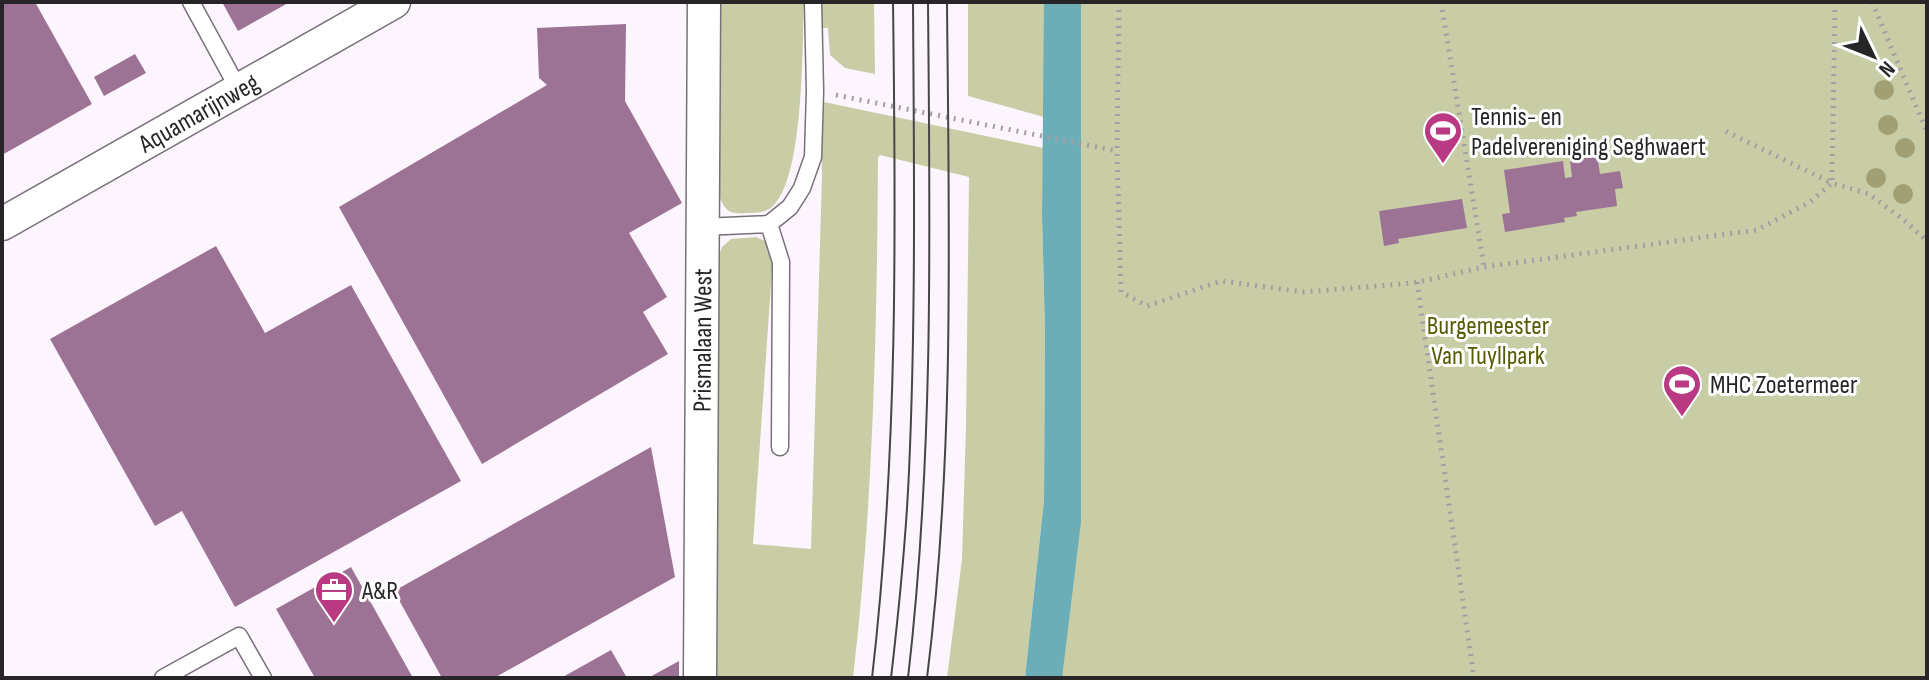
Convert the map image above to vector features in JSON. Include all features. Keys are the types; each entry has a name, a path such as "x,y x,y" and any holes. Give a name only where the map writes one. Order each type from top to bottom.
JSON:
{"street":[{"name":"Aquamarijnweg","path":"2,224 394,2"},
{"name":"Prismalaan West","path":"700,678 704,2"}],"lane":[{"path":"191,2 239,90"},
{"path":"703,227 769,224 790,207 802,188 813,157 813,2"},
{"path":"769,224 781,262 780,447"},
{"path":"163,678 239,636 263,678"}],"path":[{"path":"1119,2 1117,151 1121,292 1147,306 1221,281 1304,292 1415,282 1484,267 1757,230 1810,202 1832,183 1835,2"},
{"path":"1441,2 1484,267"},
{"path":"1872,2 1927,132"},
{"path":"815,91 1117,151"},
{"path":"1725,131 1832,183 1869,194 1927,241"},
{"path":"1415,282 1474,678"}],"green space":[{"path":"718,2 804,2 800,108 791,165 775,204 762,212 732,212 726,209 719,196"},
{"path":"821,2 874,2 875,74 845,68 830,55 828,28 821,28"},
{"path":"968,2 1044,2 1044,117 968,96"},
{"name":"Burgemeester Van Tuyllpark","path":"1056,2 1927,2 1927,678 1049,678"},
{"path":"824,102 1043,148 1044,500 1025,678 947,678 962,559 969,177 880,155 869,484 853,678 717,678 718,258 722,247 731,239 756,237 765,241 773,255 753,544 811,549 822,176 821,107"}],"water":[{"path":"1044,2 1081,2 1081,522 1062,678 1025,678 1044,500"}],"building":[{"path":"2,2 35,2 92,104 2,155"},
{"path":"222,2 290,2 238,31"},
{"path":"626,24 625,101 682,203 629,233 667,297 643,312 668,354 482,464 339,207 547,85 539,78 537,28"},
{"path":"135,54 146,73 104,96 94,77"},
{"path":"1596,148 1600,174 1620,171 1623,188 1615,189 1617,206 1576,212 1577,216 1564,218 1565,222 1505,232 1502,214 1510,213 1504,170 1563,161 1565,178 1572,177 1569,152"},
{"path":"1462,199 1467,228 1398,239 1399,243 1384,246 1379,211"},
{"path":"216,246 265,333 351,285 461,481 235,607 182,511 155,526 50,339"},
{"path":"651,447 675,577 494,678 442,678 394,591"},
{"path":"351,567 413,678 315,678 276,609"},
{"path":"611,650 627,678 561,678"},
{"path":"679,661 679,678 648,678"}],"tram line":[{"path":"872,678 891,425 895,256 893,2"},
{"path":"891,678 908,497 911,412 913,2"},
{"path":"908,678 926,425 928,2"},
{"path":"927,678 936,594 946,425 949,256 947,2"}],"place":[{"name":"Tennis- en Padelvereniging Seghwaert","path":"1443,165"},
{"name":"MHC Zoetermeer","path":"1682,418"},
{"name":"A&R","path":"334,624"}]}
